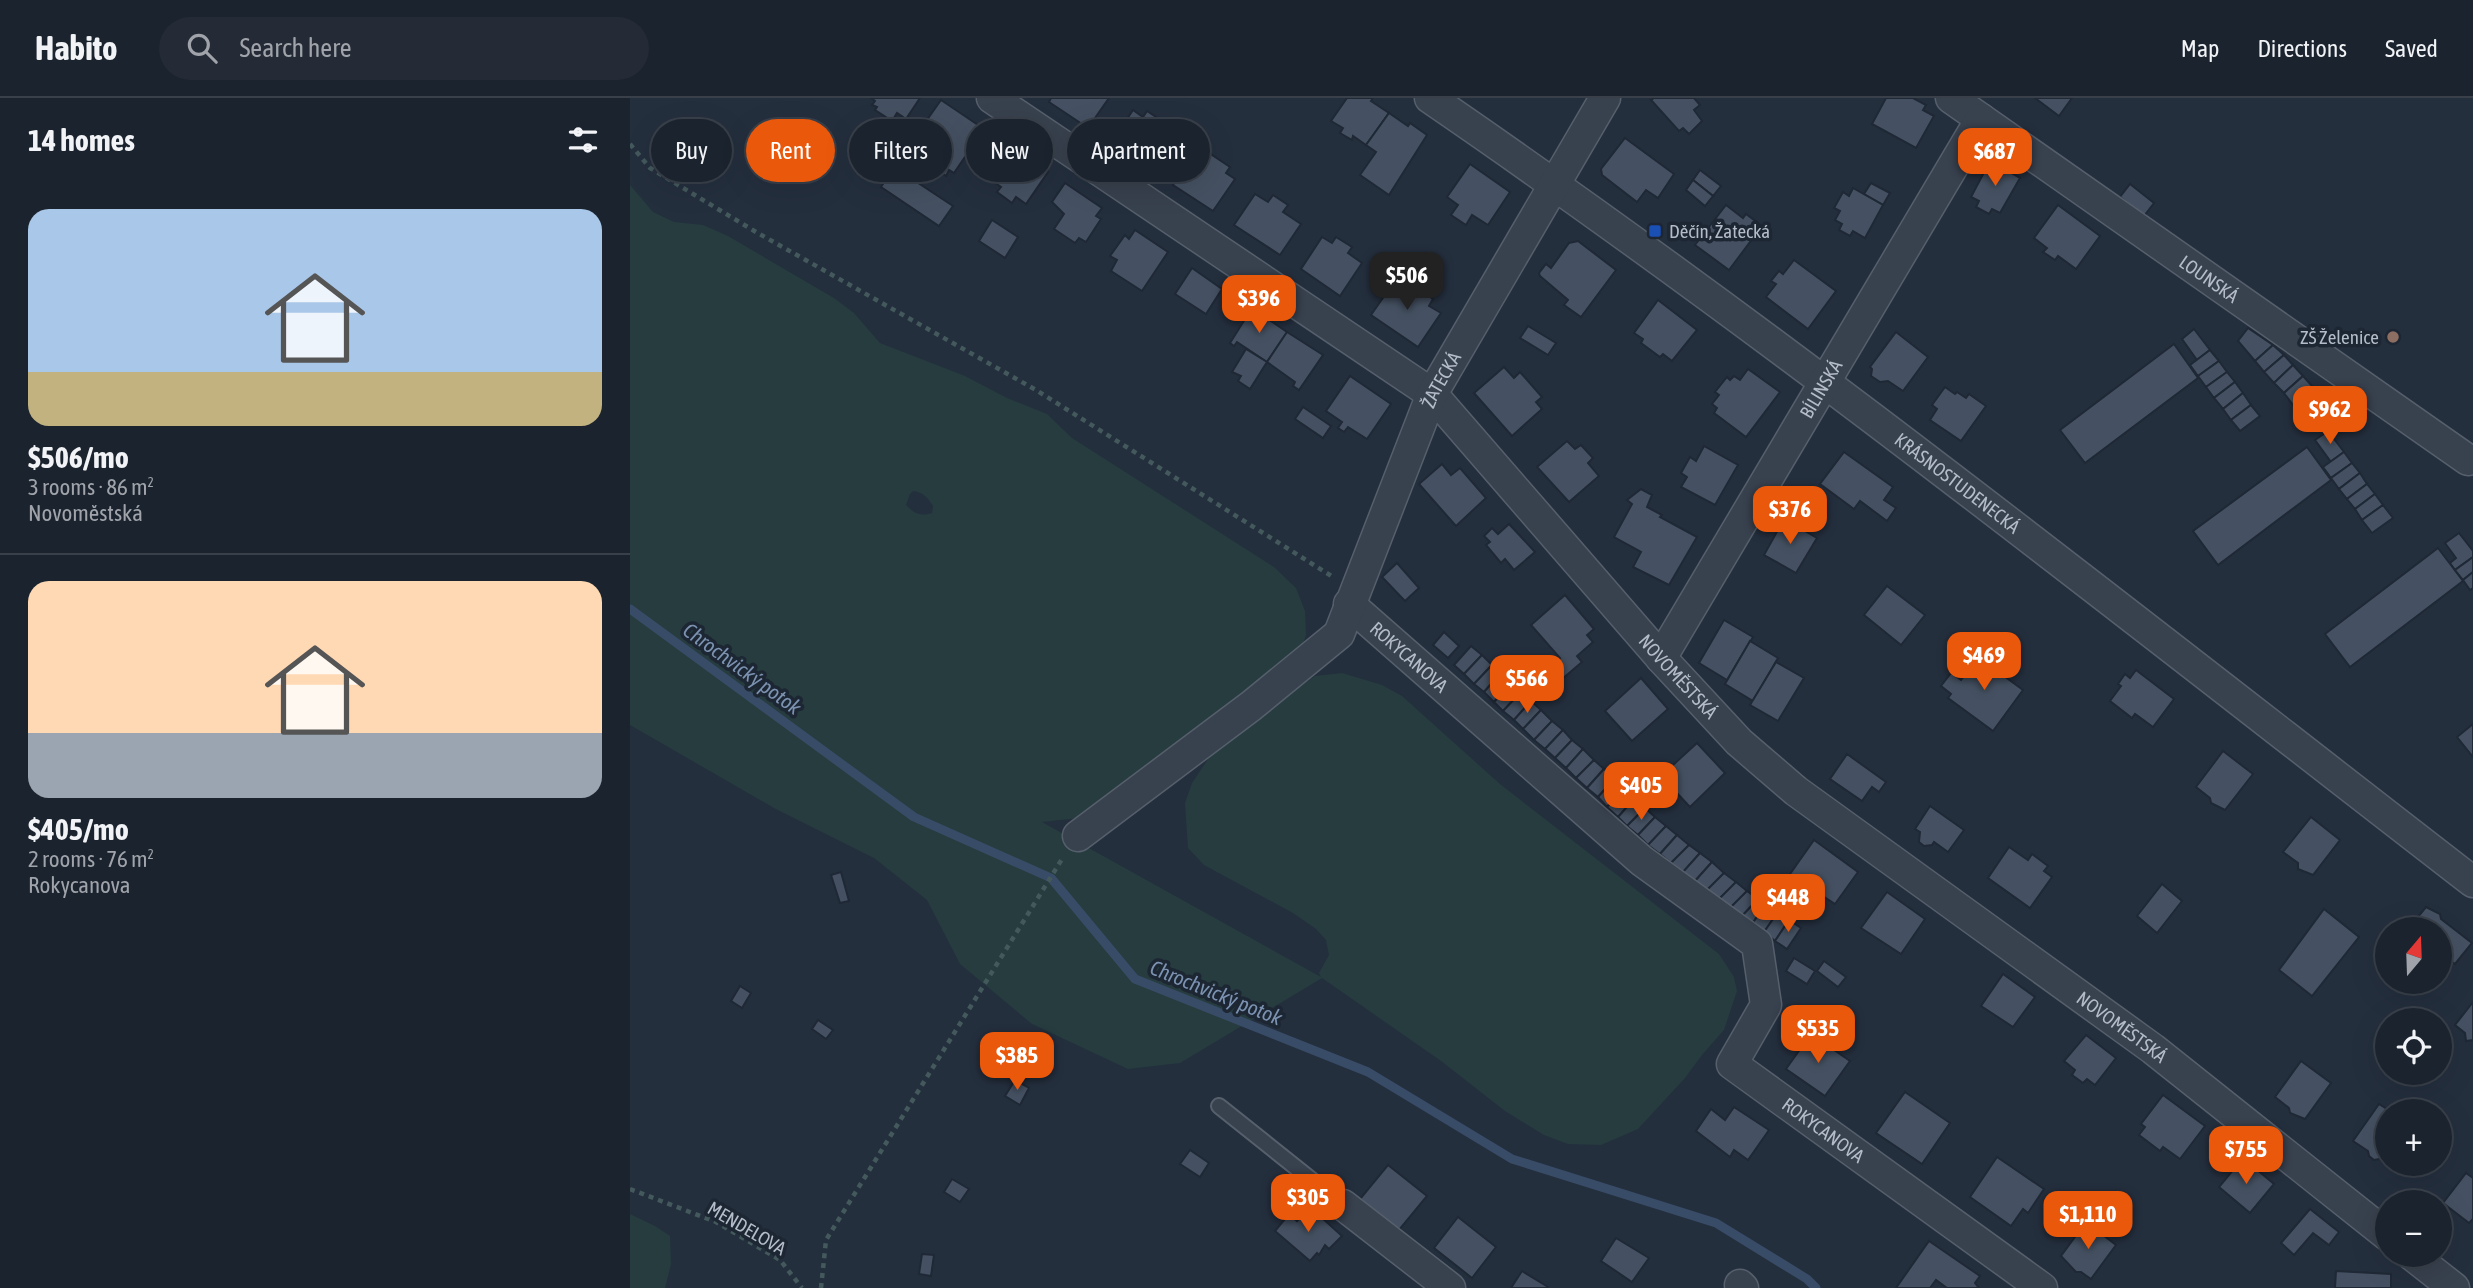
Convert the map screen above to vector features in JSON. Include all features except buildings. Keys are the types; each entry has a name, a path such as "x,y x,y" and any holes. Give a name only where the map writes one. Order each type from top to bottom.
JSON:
{"street":[{"name":"NOVOMĚSTSKÁ","path":"992,98 1432,394 1661,658 1739,742 1796,791 2153,1049 2375,1225"},
{"name":"KRÁSNOSTUDENECKÁ","path":"1430,98 1555,184 1825,381 2473,882"},
{"name":"ŽATECKÁ","path":"1078,836 1251,706 1339,634 1432,394 1605,98"},
{"name":"LOUNSKÁ","path":"1951,98 2468,460"},
{"name":"BÍLINSKÁ","path":"1661,658 1980,119"},
{"name":"ROKYCANOVA","path":"1349,604 1642,861 1757,944 1766,1005 1732,1064 2042,1288"},
{"path":"1343,1205 1450,1288"},
{"path":"2427,1267 2454,1288"}],"lane":[{"path":"1219,1106 1343,1205"}],"path":[{"path":"630,144 650,167 720,211 1035,390 1225,508 1339,581 1349,604"},
{"path":"821,1288 826,1240 1042,895 1060,861"},
{"name":"MENDELOVA","path":"630,1189 716,1222 780,1260 802,1288"}],"green space":[{"path":"630,185 653,212 674,222 703,225 728,236 834,298 854,313 880,343 965,376 1007,398 1047,414 1072,438 1274,567 1296,588 1305,611 1306,635 1303,644 1219,717 1079,818 1042,822 1321,977 1319,973 1329,955 1326,940 1316,929 1293,913 1204,865 1188,848 1185,803 1192,783 1208,759 1247,724 1315,676 1342,673 1382,685 1402,696 1500,784 1719,954 1734,977 1737,991 1724,1030 1685,1078 1638,1129 1601,1145 1568,1144 1544,1135 1505,1111 1441,1061 1322,978 1180,1063 1128,1069 1032,1024 960,964 927,900 874,858 774,808 630,725","holes":["917,492 931,503 932,513 918,514 906,505 910,494"]},
{"path":"630,1214 670,1236 671,1264 665,1288 630,1288"}],"waterway":[{"name":"Chrochvický potok","path":"630,609 914,817 1051,878 1135,979 1368,1072 1512,1159 1716,1223 1807,1279 1816,1288"}],"place":[{"name":"Děčín, Žatecká","path":"1655,231"},
{"name":"ZŠ Želenice","path":"2393,337"}]}
